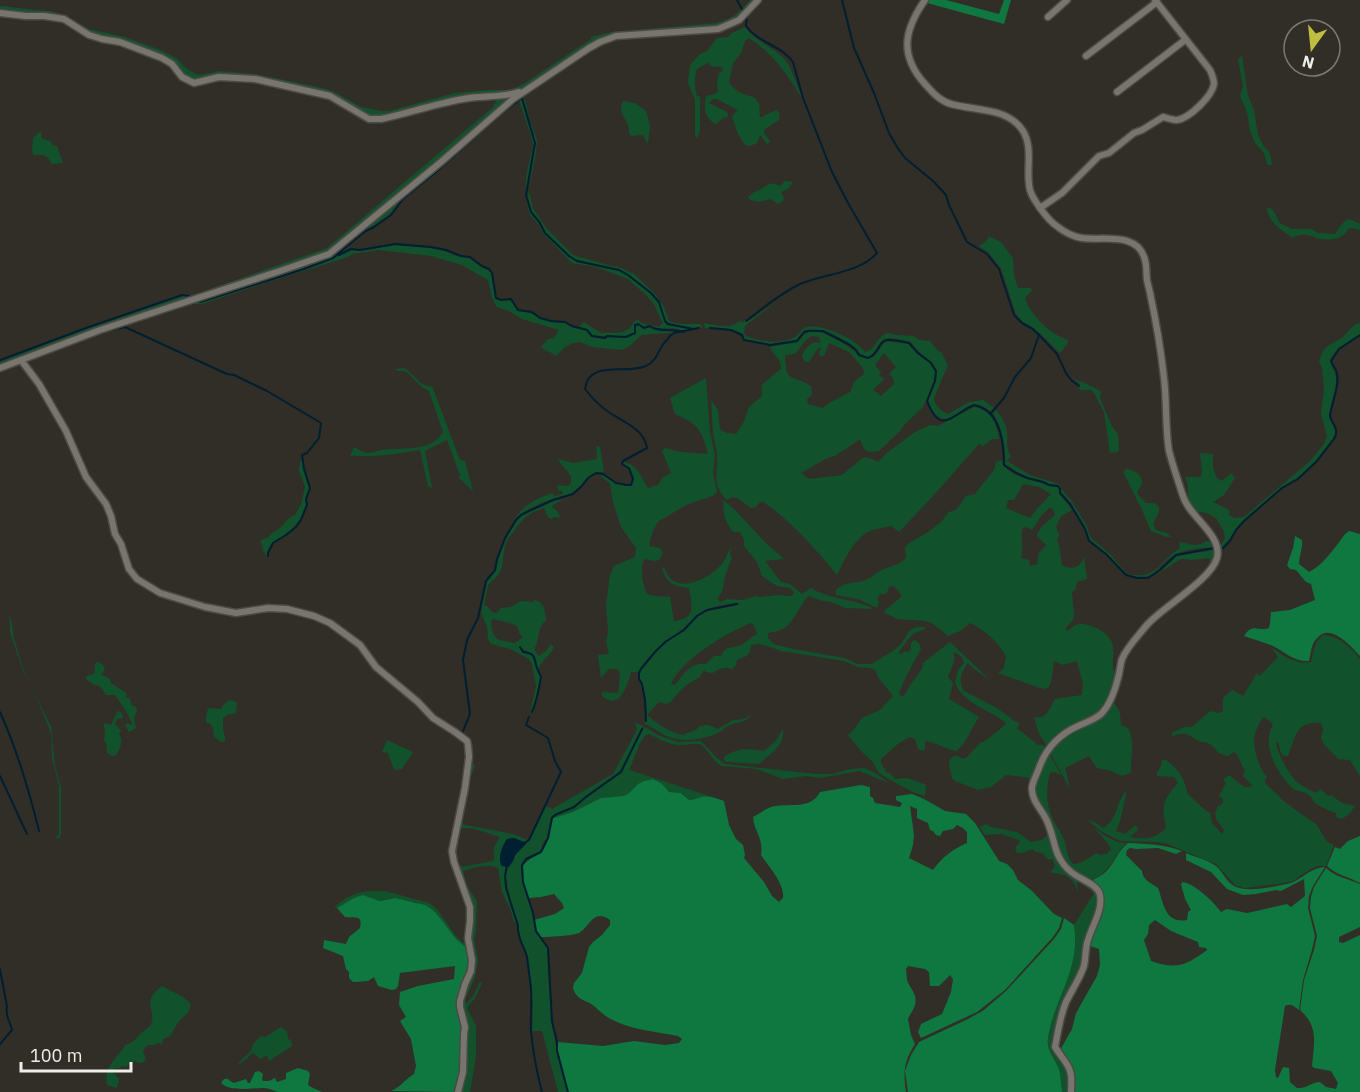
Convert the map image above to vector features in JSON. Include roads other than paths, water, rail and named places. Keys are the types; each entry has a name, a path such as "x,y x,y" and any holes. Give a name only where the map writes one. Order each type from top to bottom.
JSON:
{"street":[{"path":"0,368 119,323 329,254 513,99 576,56 616,36 718,29 739,20 758,0"},
{"path":"925,0 914,19 907,39 908,54 918,76 934,93 950,104 998,113 1017,123 1026,136 1031,192 1045,215 1058,228 1076,237 1131,242 1137,245 1143,254 1165,381 1170,452 1184,501 1213,537 1218,549 1217,561 1212,567 1196,584 1149,623 1134,641 1122,660 1119,677 1105,709 1096,718 1063,734 1047,749 1033,785 1034,800 1045,817 1058,855 1074,875 1097,889 1100,896 1098,914 1087,941 1083,968 1064,1008 1055,1047 1068,1063 1071,1071 1071,1092"},
{"path":"1048,17 1067,0"},
{"path":"1040,208 1062,193 1100,156 1109,153 1134,133 1163,117 1177,120 1182,118 1204,101 1214,86 1210,70 1156,1 1086,56"},
{"path":"0,13 64,19 89,34 120,42 162,58 172,64 182,77 194,83 219,76 255,79 330,96 369,119 381,119 464,98 507,95 530,87"},
{"path":"1117,92 1185,39"},
{"path":"21,360 39,384 66,431 86,477 105,504 129,569 138,579 160,593 205,607 236,613 268,608 295,610 330,622 360,645 376,667 433,718 466,741 469,757 452,851 470,907 468,938 472,960 471,971 460,1001 465,1034 463,1072 458,1092"}],"water":[{"path":"514,838 526,844 515,855 509,867 502,866 500,856 503,845 507,839"}],"waterway":[{"path":"737,0 742,9"},
{"path":"842,0 854,48 897,147 905,158 946,195 967,242 987,254 999,269 1014,315 1033,329 1057,354 1066,373 1079,386"},
{"path":"746,321 772,301 800,284 861,265 877,253 832,172 803,98 793,62 788,56 751,32 746,26 747,14"},
{"path":"200,302 333,258 364,232 391,215 403,199 522,98 535,143 526,195 531,212 545,233 577,261 619,270 628,275 659,302 668,324 693,329"},
{"path":"339,255 351,249 360,250 395,244 446,250 470,257 489,269 492,273 496,298 511,299 518,310 532,312 540,318 551,321 565,322 587,330 592,336 626,337 635,333 635,325 638,324 644,328 650,326 684,332"},
{"path":"0,360 182,295 189,296"},
{"path":"112,330 125,327 227,374 234,375 267,391 321,423 319,438 307,453 302,455 310,488 306,499 307,505 296,527 273,543 268,556"},
{"path":"463,731 470,714 463,660 467,640 478,618 486,581 495,570 505,538 516,520 521,515 553,500 573,494 596,473 603,474 616,483 631,485 633,479 629,468 622,464 623,461 647,448 638,431 607,411 591,396 585,389 588,380 593,374 601,371 646,366 652,362 664,343 674,333 699,328"},
{"path":"710,328 731,330 742,335 744,340 770,345 797,341 804,332 823,331 850,345 859,355 868,358 884,341 909,343 931,363 936,371 935,381 927,401 937,418 948,420 974,405 983,408 990,414 999,429 1004,465 1027,478 1058,486 1060,493 1070,504 1085,529 1089,541 1106,554 1126,575 1148,578 1176,555 1214,548"},
{"path":"991,413 1031,358 1039,335"},
{"path":"1223,548 1244,521 1282,488 1298,479 1317,461 1334,439 1336,429 1330,416 1337,387 1337,375 1331,361 1339,349 1360,335"},
{"path":"646,721 645,700 639,679 641,669 665,642 684,630 697,616 707,610 737,604"},
{"path":"520,647 523,652 534,657 541,677 532,712"},
{"path":"0,712 22,770 39,831"},
{"path":"524,843 529,840 561,772 548,738 526,725 529,717"},
{"path":"568,1092 552,1021 548,948 536,931 523,882 522,865 526,859 541,852 555,815 574,807 621,772 642,729"},
{"path":"0,776 27,834"},
{"path":"507,865 506,888 527,957 531,993 531,1032 542,1092"},
{"path":"0,969 7,1016 12,1030 0,1044"}]}
